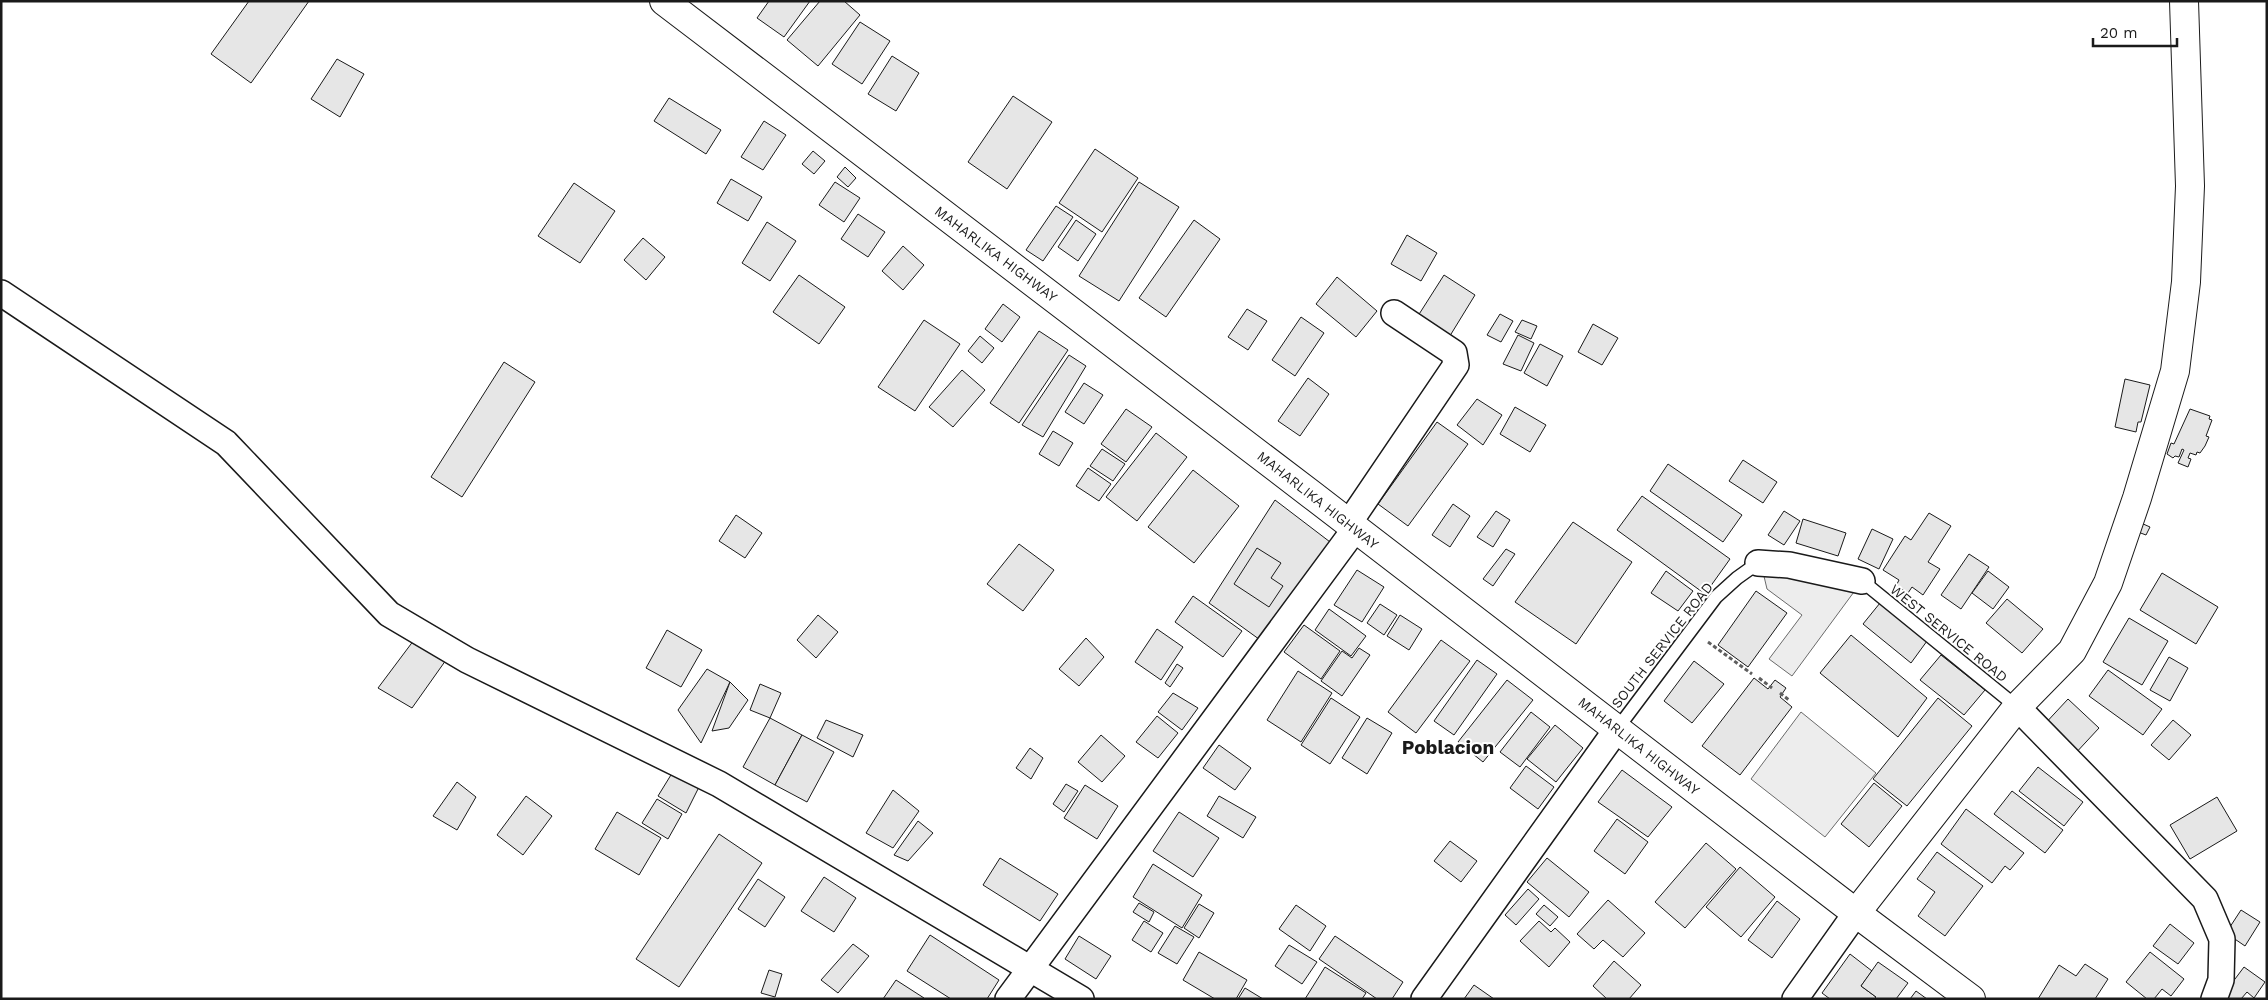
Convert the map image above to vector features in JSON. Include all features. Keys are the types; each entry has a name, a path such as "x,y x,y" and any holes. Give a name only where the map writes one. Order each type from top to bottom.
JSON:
{"main road":[{"name":"MAHARLIKA HIGHWAY","path":"664,1 1971,999"},
{"path":"1856,913 2017,707 2072,651 2108,583 2137,498 2174,371 2186,282 2190,186 2184,1"}],"street":[{"path":"1,293 226,443 389,614 467,660 719,784 1081,999"},
{"path":"1008,999 1352,526 1456,365 1454,353 1394,313"},
{"path":"1758,563 1789,565 1862,581"},
{"path":"2017,707 2205,900 2222,939 2221,980 2214,999"},
{"path":"1424,999 1616,729"},
{"path":"1795,999 1856,913"}],"lane":[{"name":"SOUTH SERVICE ROAD","path":"1616,729 1716,597 1737,578 1758,563"},
{"name":"WEST SERVICE ROAD","path":"1862,581 2017,707"}],"path":[{"path":"1691,630 1752,674"},
{"path":"1759,678 1772,688"},
{"path":"1780,693 1789,700"}],"shaded area":[{"path":"1763,572 1862,581 1792,676 1769,659 1802,615 1767,589"},
{"path":"1801,712 1876,773 1825,837 1751,779"}],"building":[{"path":"249,1 309,1 251,83 211,54"},
{"path":"769,1 810,1 784,37 757,18"},
{"path":"820,1 844,1 860,15 818,66 787,40"},
{"path":"860,22 890,41 862,84 832,64"},
{"path":"892,56 919,73 896,111 868,94"},
{"path":"337,59 364,74 340,117 311,99"},
{"path":"1013,96 1052,122 1007,189 968,162"},
{"path":"669,98 721,130 706,154 654,121"},
{"path":"764,121 786,135 763,170 741,157"},
{"path":"1095,149 1138,178 1102,232 1059,203"},
{"path":"813,151 825,161 814,174 802,164"},
{"path":"845,167 856,178 848,187 837,177"},
{"path":"731,179 762,197 748,221 717,203"},
{"path":"835,182 860,198 844,222 819,205"},
{"path":"1139,182 1179,207 1119,301 1079,276"},
{"path":"574,183 615,211 580,263 538,236"},
{"path":"1056,206 1073,217 1043,261 1026,250"},
{"path":"858,214 885,232 868,257 841,239"},
{"path":"1076,220 1096,234 1078,261 1058,247"},
{"path":"1194,220 1220,239 1166,317 1139,298"},
{"path":"767,222 796,241 770,281 742,263"},
{"path":"1407,235 1437,253 1421,281 1391,264"},
{"path":"643,238 665,257 646,280 624,260"},
{"path":"903,246 924,265 903,290 882,271"},
{"path":"799,275 845,307 819,344 773,312"},
{"path":"1444,275 1475,295 1448,339 1416,319"},
{"path":"1337,277 1377,311 1356,337 1316,304"},
{"path":"1003,304 1020,317 1002,342 985,329"},
{"path":"1247,309 1267,321 1248,350 1228,337"},
{"path":"1500,314 1513,321 1501,342 1487,335"},
{"path":"1301,317 1324,333 1295,376 1272,360"},
{"path":"924,320 960,344 915,411 878,387"},
{"path":"1522,320 1537,326 1531,339 1515,332"},
{"path":"1593,324 1618,338 1602,365 1578,352"},
{"path":"1039,331 1068,350 1019,423 990,403"},
{"path":"1518,335 1534,343 1521,371 1503,364"},
{"path":"980,336 994,348 982,363 968,351"},
{"path":"1540,344 1563,356 1547,386 1524,373"},
{"path":"1069,355 1086,366 1043,437 1022,425"},
{"path":"504,362 535,382 462,497 431,477"},
{"path":"962,370 985,390 953,427 929,407"},
{"path":"1308,378 1329,394 1300,436 1278,421"},
{"path":"2125,379 2150,385 2141,422 2138,422 2136,432 2115,427"},
{"path":"1084,383 1103,395 1084,424 1065,412"},
{"path":"1477,399 1502,415 1483,445 1457,425"},
{"path":"1515,407 1546,425 1530,452 1500,434"},
{"path":"1126,409 1152,427 1126,462 1101,444"},
{"path":"2190,409 2210,416 2209,419 2212,420 2206,436 2209,437 2205,446 2196,455 2190,453 2188,458 2191,459 2188,467 2178,463 2184,450 2182,449 2179,457 2175,456 2173,458 2167,454 2171,443 2174,444"},
{"path":"1437,422 1468,444 1408,526 1378,504"},
{"path":"1053,431 1073,443 1059,466 1039,454"},
{"path":"1156,433 1187,457 1137,521 1106,497"},
{"path":"1102,449 1125,464 1113,481 1090,466"},
{"path":"1743,460 1777,482 1763,503 1729,481"},
{"path":"1668,464 1742,515 1723,542 1650,491"},
{"path":"1088,468 1111,484 1099,501 1076,486"},
{"path":"1193,470 1239,506 1194,563 1148,527"},
{"path":"1642,496 1730,559 1705,594 1617,530"},
{"path":"1275,500 1334,545 1263,642 1209,603"},
{"path":"1453,504 1470,516 1450,547 1432,535"},
{"path":"1496,511 1510,520 1493,547 1477,537"},
{"path":"1784,511 1800,521 1784,545 1768,535"},
{"path":"1929,513 1951,526 1928,562 1940,569 1923,595 1912,587 1908,593 1896,586 1899,580 1883,570 1905,536 1911,540"},
{"path":"736,515 762,533 745,558 719,541"},
{"path":"1803,519 1846,533 1838,556 1796,543"},
{"path":"1573,522 1632,562 1576,644 1515,602"},
{"path":"2141,523 2150,527 2146,535 2138,532"},
{"path":"1872,529 1893,539 1879,569 1858,559"},
{"path":"1019,544 1054,570 1023,611 987,584"},
{"path":"1257,548 1281,563 1271,578 1283,586 1269,607 1234,584"},
{"path":"1506,549 1515,554 1493,586 1483,579"},
{"path":"1969,554 1989,567 1961,609 1941,595"},
{"path":"1357,570 1384,587 1362,622 1334,605"},
{"path":"1666,571 1693,591 1678,611 1651,593"},
{"path":"1988,571 2009,587 1993,609 1972,593"},
{"path":"2162,573 2218,607 2196,644 2140,610"},
{"path":"1756,591 1787,613 1748,667 1718,645"},
{"path":"1193,596 1242,631 1223,657 1175,622"},
{"path":"2007,599 2043,629 2022,653 1986,623"},
{"path":"1880,603 1927,641 1911,663 1863,624"},
{"path":"1380,604 1397,615 1384,635 1367,623"},
{"path":"1329,609 1366,636 1351,656 1315,630"},
{"path":"818,615 838,632 816,658 797,640"},
{"path":"1400,615 1422,629 1409,650 1387,636"},
{"path":"2129,618 2168,641 2142,685 2103,662"},
{"path":"1304,625 1340,651 1321,679 1284,652"},
{"path":"1157,629 1183,647 1161,680 1135,662"},
{"path":"667,630 702,650 681,687 646,668"},
{"path":"1851,635 1927,698 1898,737 1820,673"},
{"path":"1086,638 1104,657 1079,686 1059,669"},
{"path":"414,640 446,660 412,708 378,688"},
{"path":"1441,640 1470,661 1416,733 1388,712"},
{"path":"1359,648 1370,655 1342,696 1321,681 1342,651 1352,658"},
{"path":"1941,655 1985,690 1964,715 1920,680"},
{"path":"2169,657 2188,668 2170,701 2150,690"},
{"path":"1477,660 1497,674 1454,735 1434,721"},
{"path":"1694,661 1724,684 1692,723 1664,701"},
{"path":"1177,664 1183,668 1170,687 1165,683"},
{"path":"707,669 730,682 701,743 678,710"},
{"path":"2108,670 2162,709 2143,735 2089,696"},
{"path":"1298,671 1332,693 1301,742 1267,720"},
{"path":"1754,678 1768,689 1775,680 1786,688 1780,697 1792,707 1740,775 1702,746"},
{"path":"1507,680 1533,700 1483,762 1458,742"},
{"path":"730,682 748,700 729,728 712,731"},
{"path":"760,684 781,693 770,718 750,710"},
{"path":"1173,693 1198,708 1182,730 1158,712"},
{"path":"1331,698 1360,717 1330,764 1301,745"},
{"path":"1938,698 1972,726 1907,806 1873,779"},
{"path":"2068,699 2099,728 2073,756 2042,727"},
{"path":"1531,712 1550,727 1520,767 1500,752"},
{"path":"1157,716 1178,733 1158,758 1136,742"},
{"path":"770,718 802,735 775,785 743,767"},
{"path":"1367,718 1392,733 1367,774 1342,758"},
{"path":"826,720 863,735 853,757 817,738"},
{"path":"2173,720 2191,735 2169,760 2151,745"},
{"path":"1555,725 1583,748 1556,782 1527,759"},
{"path":"802,735 834,752 807,802 775,785"},
{"path":"1101,735 1125,756 1102,782 1078,762"},
{"path":"1219,745 1251,768 1235,790 1203,768"},
{"path":"1030,748 1043,758 1031,779 1016,768"},
{"path":"1526,766 1554,787 1538,809 1510,788"},
{"path":"2038,767 2083,802 2064,826 2019,791"},
{"path":"674,770 700,785 686,813 658,796"},
{"path":"1622,770 1672,807 1648,837 1598,802"},
{"path":"457,782 476,797 457,830 433,816"},
{"path":"1874,783 1902,806 1869,847 1841,824"},
{"path":"1066,784 1078,791 1064,812 1053,804"},
{"path":"1085,785 1118,806 1097,839 1064,818"},
{"path":"893,790 919,811 893,848 866,833"},
{"path":"2012,791 2063,830 2045,853 1994,814"},
{"path":"526,796 552,816 523,855 497,835"},
{"path":"1219,796 1256,817 1243,838 1207,816"},
{"path":"2217,797 2237,831 2190,859 2170,825"},
{"path":"657,799 682,814 668,839 642,823"},
{"path":"1966,809 2024,853 2010,870 2005,866 1992,883 1941,844"},
{"path":"617,812 661,838 639,875 595,849"},
{"path":"1179,812 1219,838 1193,877 1153,851"},
{"path":"1617,819 1648,842 1625,874 1594,851"},
{"path":"918,821 933,833 908,861 894,855"},
{"path":"719,834 762,863 679,987 636,959"},
{"path":"1450,841 1477,861 1461,882 1434,861"},
{"path":"1706,843 1736,869 1685,928 1655,902"},
{"path":"1937,852 1983,886 1945,936 1918,916 1935,892 1917,879"},
{"path":"1000,858 1058,894 1040,921 983,885"},
{"path":"1547,858 1589,892 1569,917 1527,882"},
{"path":"1153,864 1202,895 1182,928 1133,897"},
{"path":"1740,867 1775,897 1741,937 1706,907"},
{"path":"824,877 856,898 834,932 801,911"},
{"path":"758,879 785,897 765,927 738,909"},
{"path":"1528,889 1539,899 1516,925 1505,915"},
{"path":"1608,900 1645,933 1623,957 1603,940 1594,949 1577,934"},
{"path":"1777,901 1800,919 1772,958 1748,940"},
{"path":"1139,903 1154,912 1149,922 1133,912"},
{"path":"1199,904 1214,913 1199,938 1184,928"},
{"path":"1296,905 1326,926 1310,951 1279,929"},
{"path":"1544,905 1558,917 1550,926 1536,914"},
{"path":"2241,910 2260,922 2245,946 2226,933"},
{"path":"1144,921 1163,933 1151,952 1132,940"},
{"path":"1539,921 1551,932 1555,928 1570,942 1549,967 1520,941"},
{"path":"2170,924 2194,943 2178,964 2153,946"},
{"path":"1175,926 1194,937 1177,964 1158,953"},
{"path":"930,935 999,980 987,999 951,999 907,971"},
{"path":"1079,936 1111,956 1096,979 1065,959"},
{"path":"1335,936 1403,982 1392,999 1377,999 1319,959"},
{"path":"853,944 869,956 838,993 821,980"},
{"path":"1289,945 1317,962 1302,984 1275,966"},
{"path":"1199,952 1247,980 1236,999 1215,999 1183,980"},
{"path":"2150,952 2184,979 2171,996 2162,989 2154,999 2147,999 2126,982"},
{"path":"1850,954 1872,971 1861,986 1876,997 1874,999 1830,999 1822,993"},
{"path":"1614,961 1641,985 1629,999 1607,999 1593,986"},
{"path":"1878,962 1908,983 1896,999 1874,999 1876,997 1861,986"},
{"path":"2085,964 2108,979 2095,999 2038,999 2059,965 2076,976"},
{"path":"1325,967 1366,993 1362,999 1305,999"},
{"path":"2244,967 2265,982 2254,998 2247,992 2241,999 2220,999"},
{"path":"769,970 782,974 775,997 761,993"},
{"path":"896,980 924,998 883,999"},
{"path":"1474,985 1494,999 1464,999"},
{"path":"1245,988 1263,999 1238,999"},
{"path":"1916,991 1927,999 1910,999"}],"district":[{"name":"Poblacion","path":"1448,747"}]}
